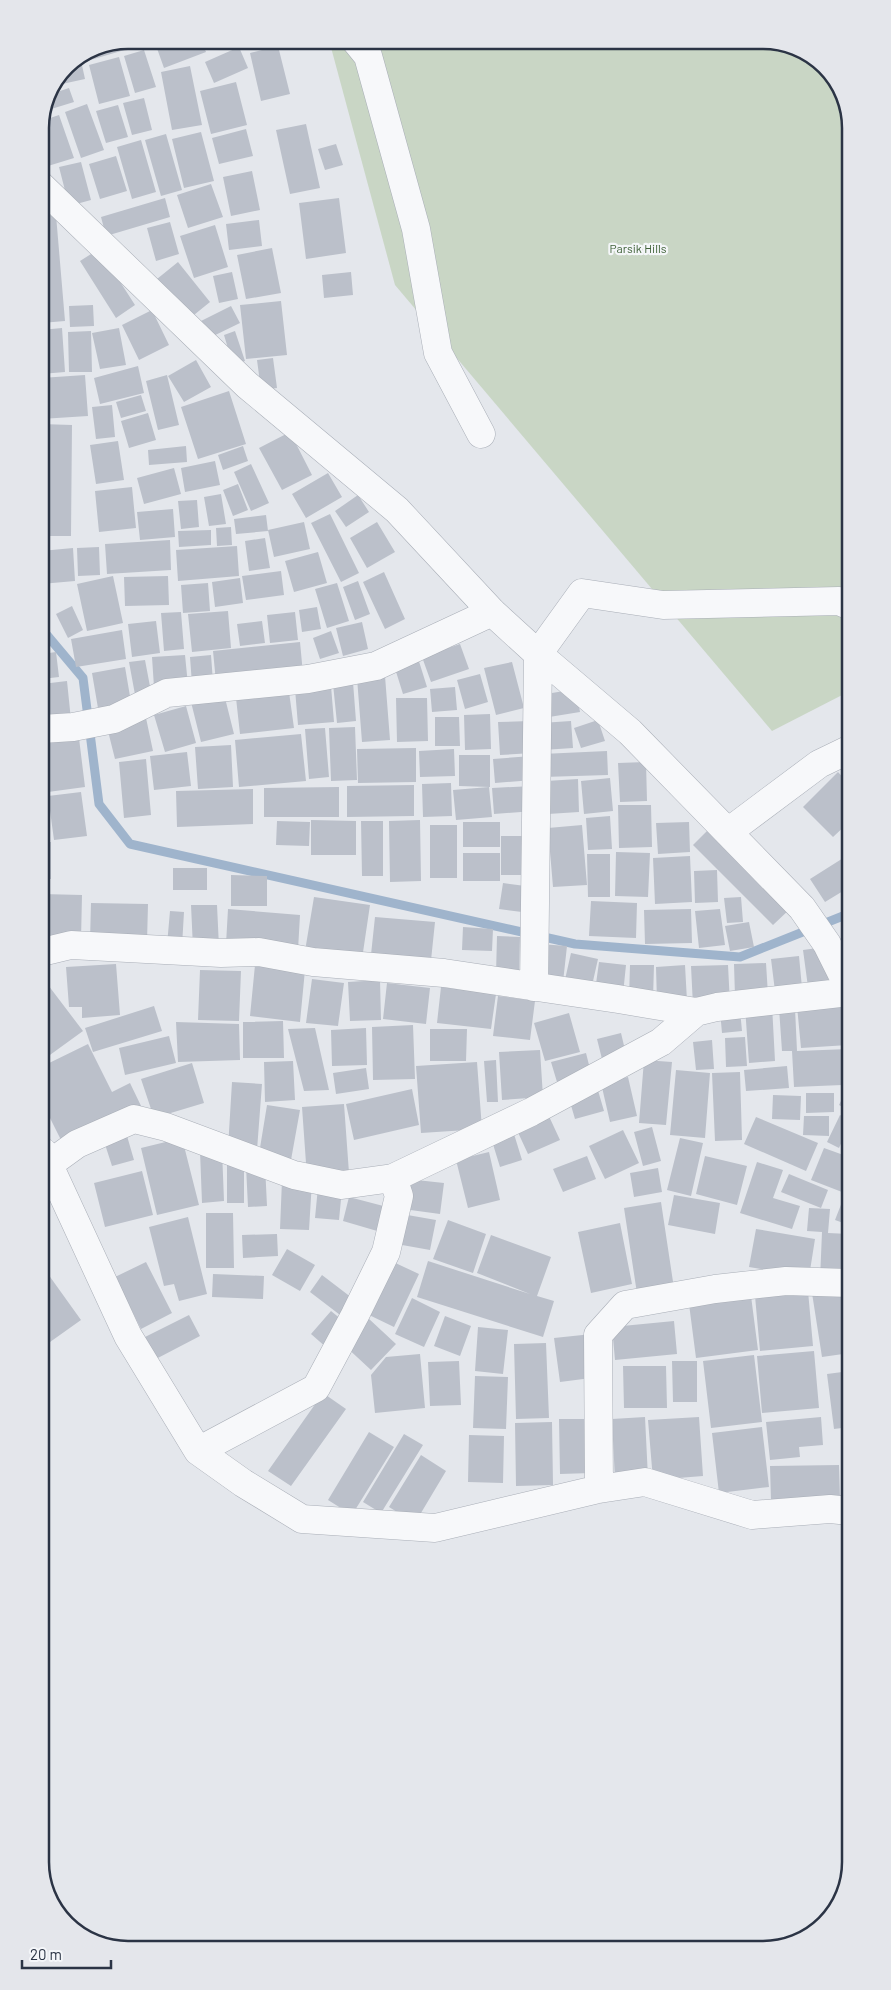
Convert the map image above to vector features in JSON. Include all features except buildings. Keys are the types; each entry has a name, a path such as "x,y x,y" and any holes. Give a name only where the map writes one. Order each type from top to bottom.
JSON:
{"street":[{"path":"362,49 368,56 416,229 438,353 481,434"},
{"path":"49,194 248,386 398,510 492,612 538,654 630,732 802,908 827,944 842,974"},
{"path":"534,987 538,654 582,593 663,605 838,601 842,603"},
{"path":"49,729 114,719 167,693 308,679 376,666 492,612"},
{"path":"728,832 819,764 842,753"},
{"path":"49,950 71,945 221,953 259,952 314,962 444,974 696,1012 734,1005 842,993"},
{"path":"49,1157 134,1119 166,1127 294,1175 342,1184 393,1178 531,1112 661,1042 696,1012"},
{"path":"49,1165 128,1336 198,1451 243,1483 302,1519 435,1528 599,1488 645,1482 752,1515 842,1505"},
{"path":"198,1451 316,1388 386,1252 399,1196 393,1178"},
{"path":"599,1488 598,1335 625,1305 716,1289 786,1281 842,1283"}],"green space":[{"name":"Parsik Hills","path":"331,49 768,49 778,50 803,59 823,76 838,103 842,128 842,695 772,731 395,285"}],"waterway":[{"path":"49,638 83,678 99,804 130,844 575,944 740,957 842,916"}]}
